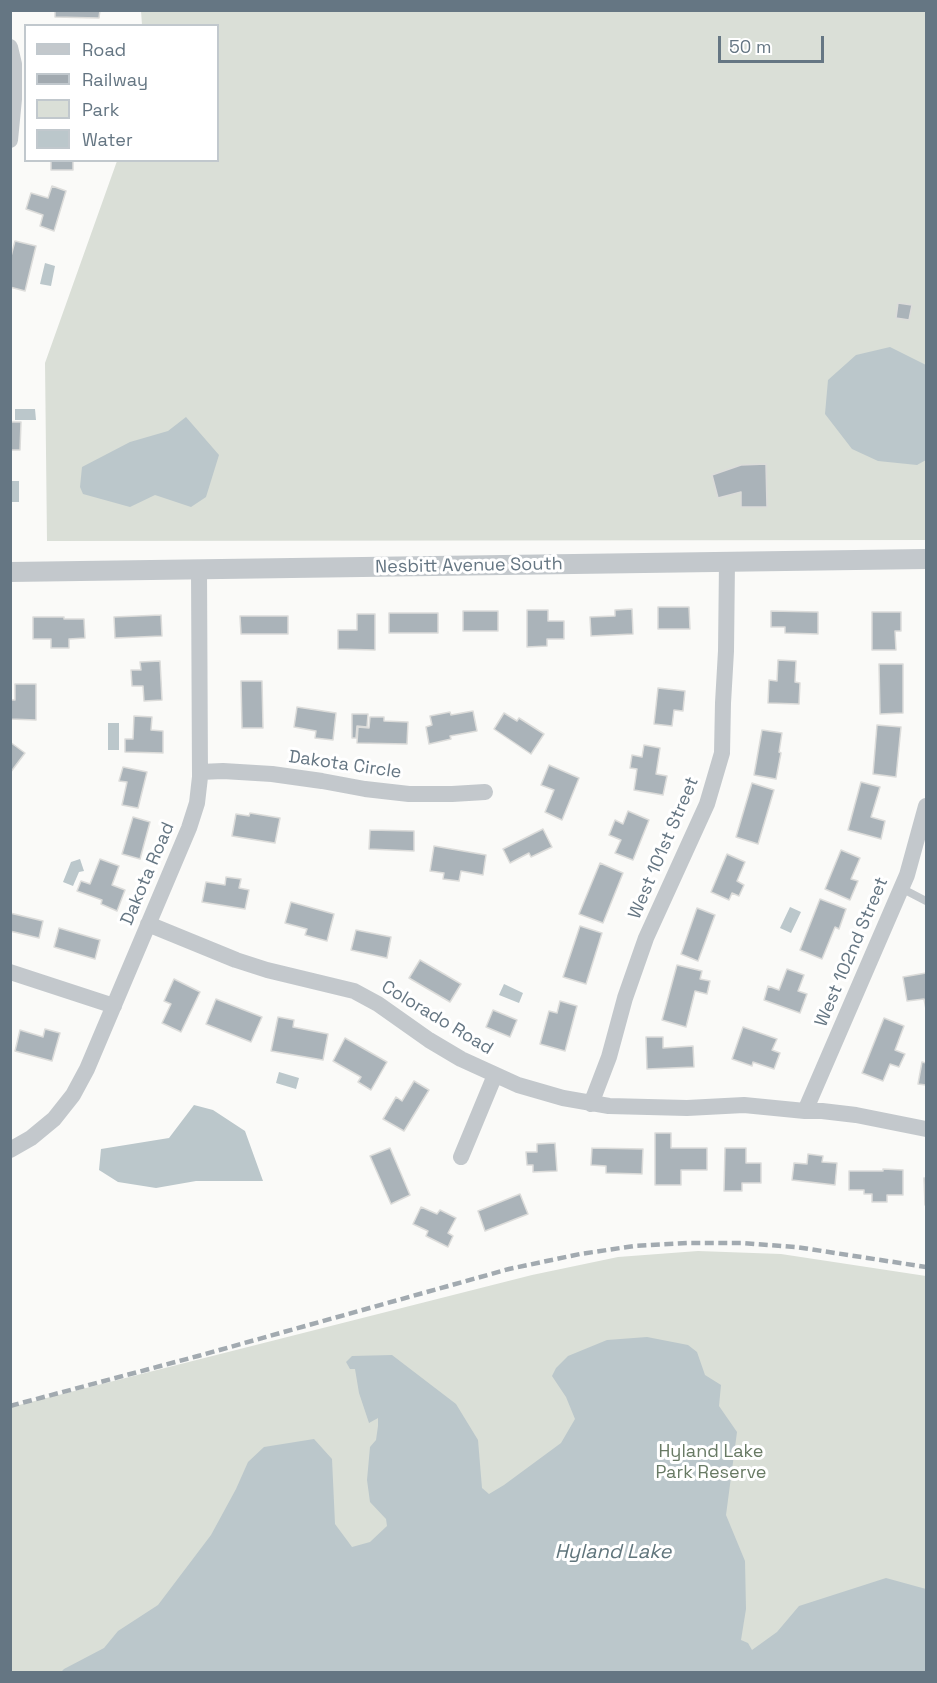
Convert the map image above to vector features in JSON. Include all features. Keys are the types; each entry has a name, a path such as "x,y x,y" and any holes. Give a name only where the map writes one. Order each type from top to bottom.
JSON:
{"street":[{"path":"10,47 14,64 14,99 10,140"},
{"name":"Nesbitt Avenue South","path":"10,572 927,559"},
{"name":"West 101st Street","path":"591,1104 609,1057 625,998 646,938 707,804 722,753 727,562"},
{"name":"Dakota Road","path":"10,1150 31,1138 54,1119 73,1095 87,1070 189,828 197,803 200,772 199,570"},
{"name":"Dakota Circle","path":"200,772 272,774 409,794 485,792"},
{"name":"West 102nd Street","path":"805,1111 907,875 927,806"},
{"name":"Colorado Road","path":"148,924 236,960 354,992 378,1004 460,1059 518,1085 563,1098 609,1107 744,1106 822,1111 856,1115 927,1129"},
{"path":"10,972 114,1006"},
{"path":"461,1157 495,1075"}],"lane":[{"path":"901,888 927,901"}],"green space":[{"path":"141,11 926,11 926,540 47,541 45,363 117,162 219,162 219,24 142,24"},
{"name":"Hyland Lake Park Reserve","path":"698,1251 781,1254 926,1276 926,1672 11,1672 11,1407 532,1275 618,1257"}],"water":[{"path":"45,263 55,266 51,286 40,284"},
{"path":"890,347 926,365 926,460 917,465 878,461 852,449 825,414 828,380 856,355"},
{"path":"15,409 35,409 36,420 15,420"},
{"path":"186,417 219,455 206,497 191,507 155,495 130,507 83,494 80,487 82,467 130,442 168,431"},
{"path":"11,481 19,481 19,502 11,502"},
{"path":"108,723 119,723 119,750 108,750"},
{"path":"80,859 84,871 79,872 73,886 63,882 71,862"},
{"path":"790,907 801,912 791,933 780,928"},
{"path":"504,984 523,993 519,1003 499,995"},
{"path":"279,1072 299,1078 296,1089 276,1083"},
{"path":"194,1105 213,1110 245,1131 263,1181 196,1181 156,1188 118,1182 99,1170 101,1149 169,1138"},
{"name":"Hyland Lake","path":"647,1337 688,1345 697,1352 705,1375 721,1385 719,1406 737,1432 726,1515 745,1561 746,1609 741,1640 748,1643 752,1650 777,1632 799,1606 886,1578 926,1589 926,1672 61,1672 104,1648 118,1631 158,1605 211,1535 248,1462 264,1447 314,1439 332,1459 335,1524 352,1547 370,1542 387,1526 386,1519 370,1502 367,1480 370,1447 376,1440 378,1418 369,1423 359,1393 355,1369 350,1369 346,1362 352,1356 392,1355 456,1404 478,1440 482,1488 489,1494 561,1443 575,1419 566,1397 552,1376 556,1368 568,1356 607,1340"}],"building":[{"path":"55,10 100,10 99,18 55,17"},
{"path":"51,162 73,162 73,170 51,170"},
{"path":"52,186 66,191 54,231 40,226 43,215 26,209 31,193 48,198"},
{"path":"15,241 36,246 25,291 10,287 10,260"},
{"path":"898,303 912,305 909,320 896,318"},
{"path":"10,422 21,422 20,450 10,450"},
{"path":"766,464 767,507 741,507 741,492 718,498 712,475 741,465"},
{"path":"658,607 689,607 690,629 658,629"},
{"path":"632,609 633,634 591,636 590,617 615,616 615,610"},
{"path":"527,610 548,610 548,621 564,621 564,639 547,639 547,646 527,647"},
{"path":"463,611 498,611 498,631 463,631"},
{"path":"771,611 818,612 818,634 785,633 785,627 771,627"},
{"path":"872,612 901,612 901,631 895,631 896,650 872,650"},
{"path":"389,613 438,613 438,633 389,633"},
{"path":"357,614 375,614 375,650 338,649 338,630 357,630"},
{"path":"161,615 162,636 115,638 114,617"},
{"path":"240,616 288,616 288,634 241,634"},
{"path":"33,617 84,619 85,638 69,639 69,648 51,648 51,639 33,639"},
{"path":"778,660 796,661 795,682 800,683 799,704 768,703 769,680 777,681"},
{"path":"160,661 162,700 144,701 143,686 132,686 131,670 141,670 140,662"},
{"path":"879,664 903,664 903,713 880,714"},
{"path":"241,681 262,681 263,728 242,728"},
{"path":"15,684 36,684 36,720 10,719 10,700 15,700"},
{"path":"658,688 685,691 683,711 674,710 672,726 654,724"},
{"path":"297,707 336,713 333,740 315,738 316,731 294,727"},
{"path":"473,711 477,731 450,736 451,739 429,744 426,727 432,725 430,716"},
{"path":"504,713 517,721 519,718 544,734 531,754 494,729"},
{"path":"352,714 368,714 367,727 357,726 356,738 352,738"},
{"path":"134,716 152,717 151,730 163,731 163,753 125,752 125,739 133,739"},
{"path":"370,717 384,717 384,721 408,722 407,744 357,743 358,727 369,728"},
{"path":"877,725 901,727 896,777 873,774"},
{"path":"762,730 782,733 776,779 754,775"},
{"path":"10,742 25,753 10,773"},
{"path":"644,745 660,748 656,774 667,776 663,795 634,790 637,769 630,768 632,755 642,757"},
{"path":"549,765 579,778 562,820 545,812 554,790 541,785"},
{"path":"123,767 147,772 138,808 122,805 127,782 119,781"},
{"path":"861,782 880,787 871,817 885,821 881,839 848,830"},
{"path":"752,783 774,790 758,844 736,837"},
{"path":"628,811 649,820 633,860 615,853 621,840 609,835 615,820 623,824"},
{"path":"250,813 280,818 275,843 232,836 236,814 249,816"},
{"path":"133,817 150,822 140,859 122,854"},
{"path":"543,829 552,847 531,857 529,853 510,863 503,849"},
{"path":"370,830 414,831 414,851 369,849"},
{"path":"434,846 486,855 483,875 461,871 459,881 443,879 444,873 430,871"},
{"path":"841,850 860,858 851,879 858,881 850,900 825,889"},
{"path":"727,854 745,862 737,881 744,885 739,896 732,893 729,900 711,892"},
{"path":"100,859 119,866 112,885 125,890 117,911 101,904 102,900 77,891 81,881 90,884"},
{"path":"600,863 623,873 603,923 579,914"},
{"path":"226,877 241,879 239,888 249,890 245,909 202,902 206,882 225,885"},
{"path":"820,899 846,909 839,929 835,927 822,959 800,950"},
{"path":"291,902 334,914 327,941 305,935 307,929 285,923"},
{"path":"697,908 715,915 698,961 681,954"},
{"path":"10,913 43,921 39,938 10,931"},
{"path":"580,926 602,933 586,984 563,977"},
{"path":"59,928 100,940 95,959 54,947"},
{"path":"356,930 391,937 387,958 351,950"},
{"path":"420,960 461,984 450,1002 409,978"},
{"path":"677,965 702,971 700,979 710,981 707,994 695,991 686,1027 662,1020"},
{"path":"787,969 804,975 798,991 807,994 800,1013 764,1000 768,986 779,990"},
{"path":"926,973 926,1009 924,999 907,1001 903,977"},
{"path":"174,979 200,992 181,1032 162,1023 171,1004 164,1001"},
{"path":"216,999 262,1017 251,1042 206,1024"},
{"path":"560,1001 577,1006 565,1051 540,1044 549,1011 557,1013"},
{"path":"493,1010 517,1020 510,1037 486,1027"},
{"path":"278,1017 294,1020 293,1027 328,1034 323,1060 271,1051"},
{"path":"884,1018 904,1026 895,1050 905,1054 899,1067 890,1064 883,1081 862,1073"},
{"path":"743,1027 777,1039 772,1050 780,1053 774,1069 753,1062 752,1066 732,1059"},
{"path":"45,1029 60,1033 52,1061 15,1051 20,1030 43,1037"},
{"path":"646,1037 663,1037 663,1048 693,1046 694,1067 647,1069"},
{"path":"345,1038 387,1062 371,1090 358,1082 361,1077 333,1061"},
{"path":"922,1062 926,1063 926,1085 918,1084"},
{"path":"414,1081 429,1090 404,1131 383,1119 396,1097 402,1101"},
{"path":"655,1133 671,1133 671,1148 707,1148 707,1170 681,1170 681,1185 655,1185"},
{"path":"555,1143 557,1171 533,1172 533,1165 527,1165 526,1152 537,1152 537,1144"},
{"path":"390,1148 410,1195 391,1204 370,1156"},
{"path":"592,1148 643,1149 642,1174 606,1173 606,1166 591,1165"},
{"path":"725,1148 746,1148 746,1163 761,1163 761,1183 742,1183 742,1191 724,1191"},
{"path":"808,1154 823,1156 822,1162 837,1163 835,1185 792,1180 794,1163 807,1164"},
{"path":"883,1169 903,1170 903,1195 887,1195 887,1202 872,1202 872,1194 864,1194 864,1190 849,1190 849,1171 883,1171"},
{"path":"924,1178 926,1178 926,1205 925,1205"},
{"path":"520,1194 528,1214 485,1231 478,1211"},
{"path":"421,1207 437,1214 440,1210 456,1218 448,1233 453,1236 448,1247 426,1236 428,1231 413,1224"}],"railway":[{"path":"10,1406 509,1269 580,1254 634,1246 742,1243 796,1247 926,1267"}]}
